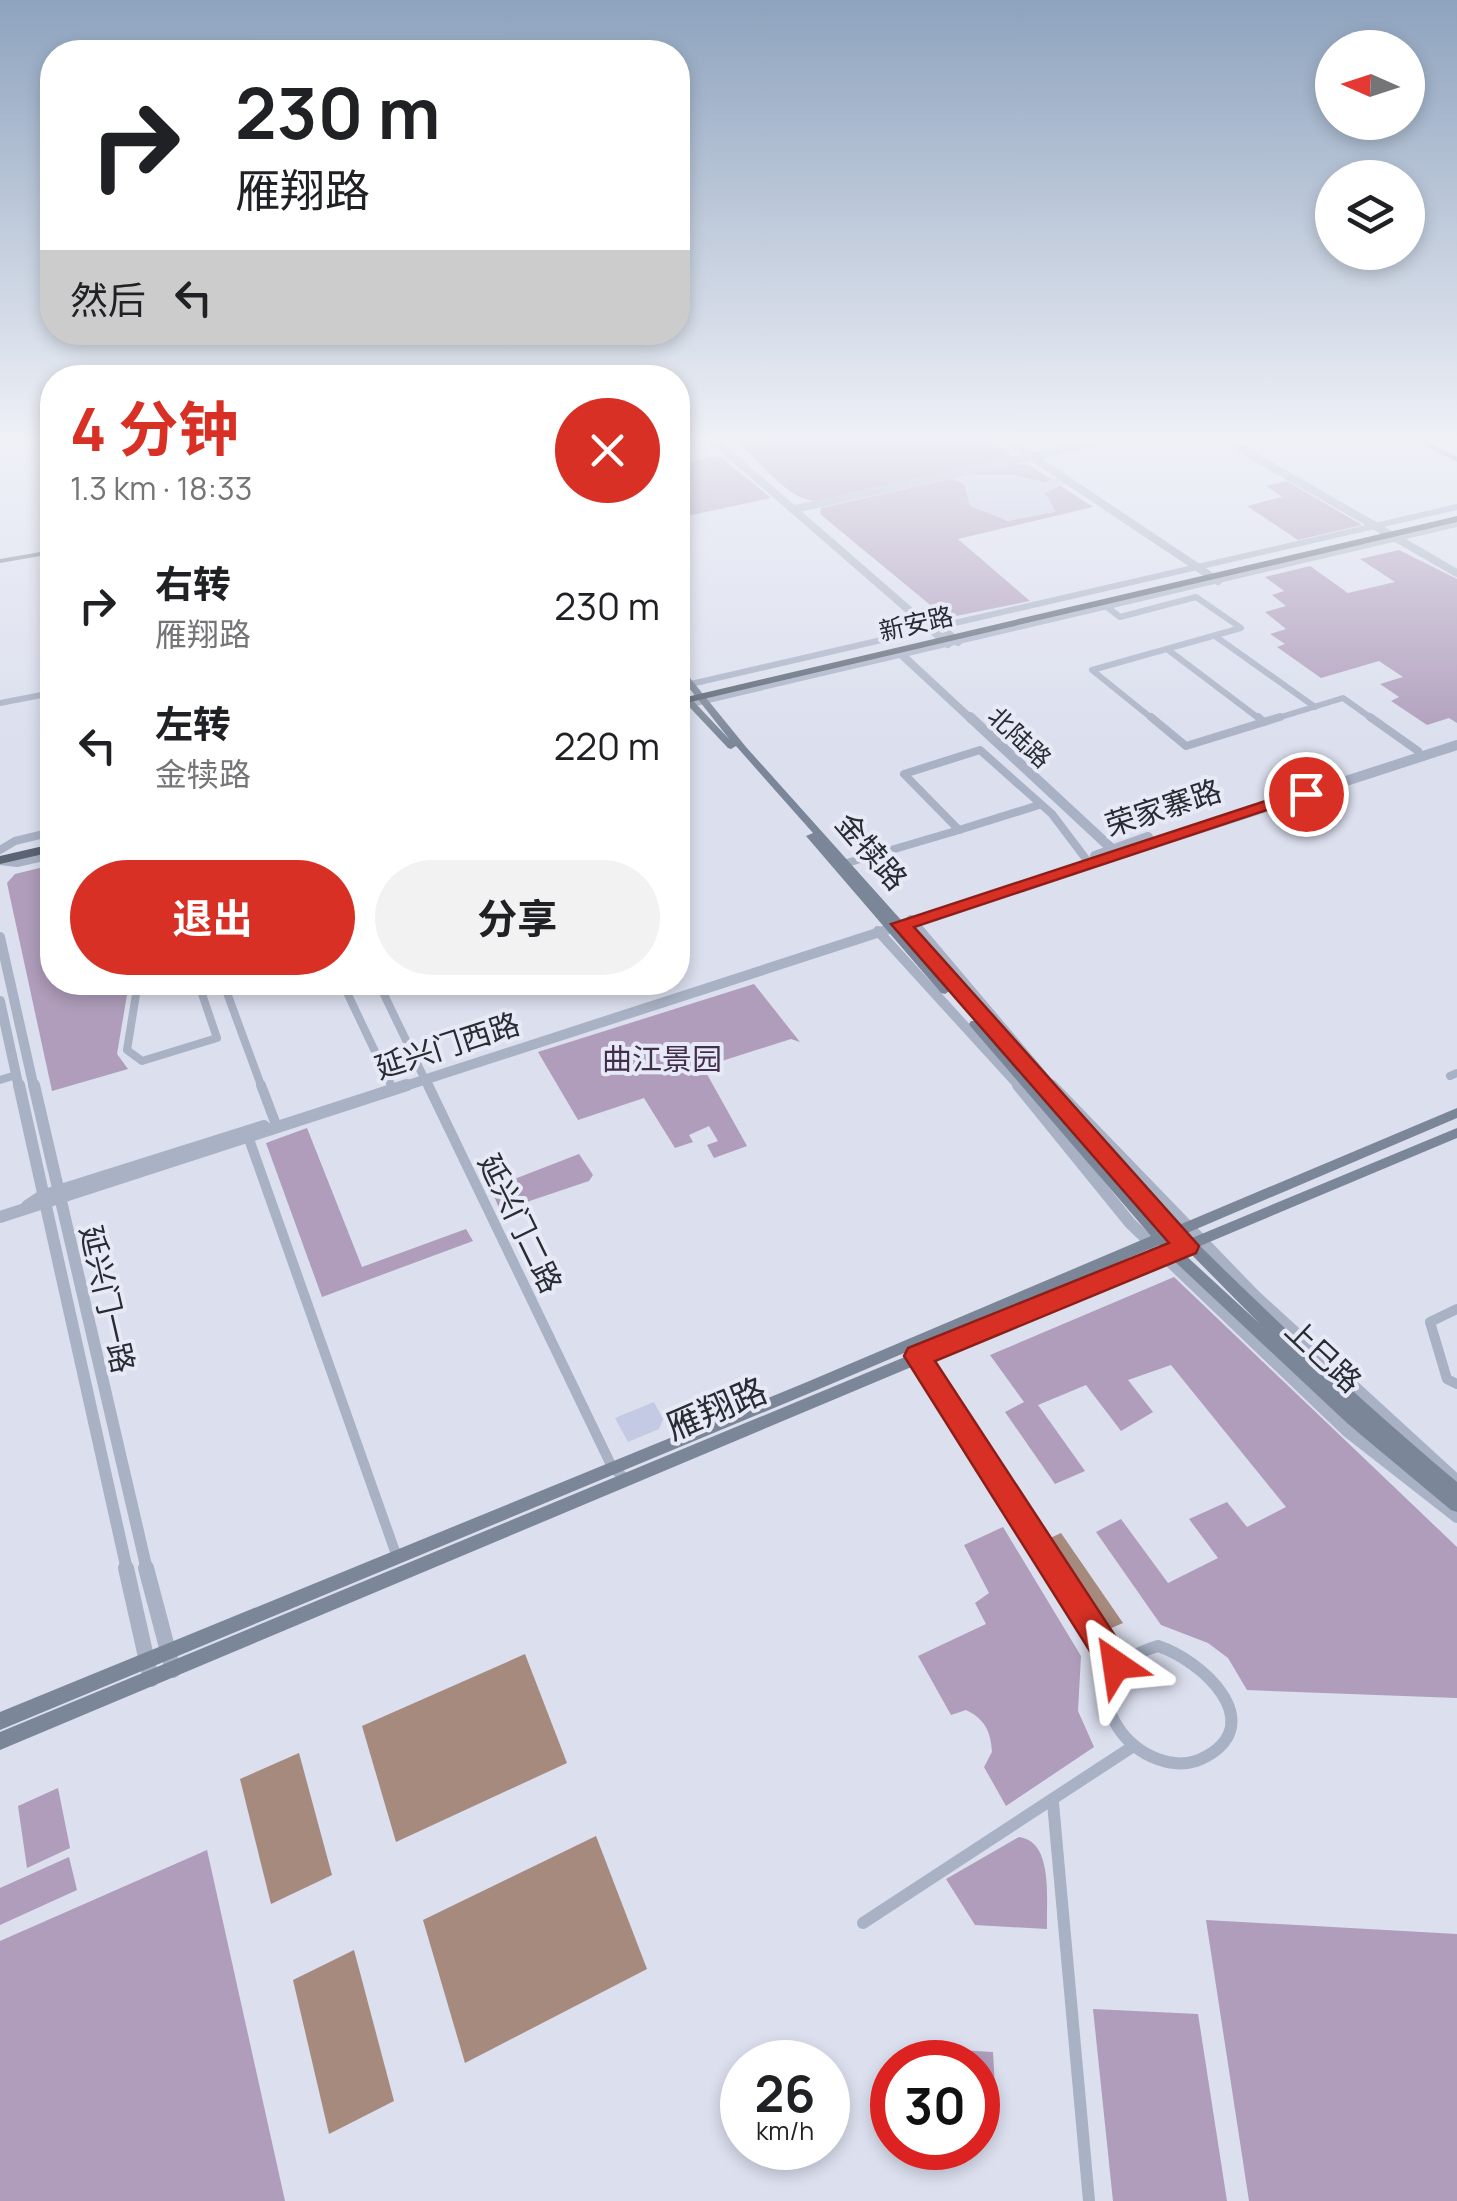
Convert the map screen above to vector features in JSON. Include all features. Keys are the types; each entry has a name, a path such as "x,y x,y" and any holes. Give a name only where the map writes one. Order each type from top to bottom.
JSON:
{"main road":[{"name":"新安路","path":"690,695 1349,541"},
{"path":"0,560 40,552"},
{"name":"金犊路","path":"690,699 847,864 893,925"},
{"name":"金犊路","path":"690,699 893,925"},
{"path":"0,850 40,838"},
{"path":"0,861 40,854"},
{"name":"雁翔路","path":"0,1741 627,1478 1167,1234 1457,1113"},
{"name":"雁翔路","path":"0,1720 613,1468 1181,1249 1456,1135"},
{"name":"上巳路","path":"1167,1234 1352,1420 1457,1505"},
{"name":"上巳路","path":"1181,1249 1457,1492"}],"street":[{"path":"835,541 944,635"},
{"path":"1154,541 1205,575"},
{"path":"690,695 902,655 944,635 1106,607 1205,575 1349,541"},
{"path":"1401,541 1457,574"},
{"path":"1106,607 1120,616 1196,596 1241,628 1092,670 1186,746 1344,698 1418,751"},
{"path":"1216,636 1316,707"},
{"path":"1168,649 1264,722"},
{"name":"北陆路","path":"902,655 1112,849"},
{"path":"0,704 40,695"},
{"name":"荣家寨路","path":"893,925 1457,742"},
{"name":"荣家寨路","path":"893,925 1112,849 1457,742"},
{"path":"959,830 905,771 980,750 1076,840 1086,859"},
{"path":"847,864 1039,805"},
{"path":"893,925 956,1013 1167,1234 1347,1431 1457,1517"},
{"path":"893,925 1063,1098 1167,1234"},
{"name":"延兴门西路","path":"690,990 893,925"},
{"name":"延兴门一路","path":"0,937 173,1670"},
{"path":"136,995 127,1050 142,1062 217,1038 202,995"},
{"path":"228,995 276,1122"},
{"path":"348,995 390,1086"},
{"name":"延兴门二路","path":"384,995 613,1468 627,1478"},
{"name":"延兴门西路","path":"0,1216 276,1122 673,995"},
{"name":"延兴门一路","path":"0,1001 152,1679"},
{"path":"214,1030 238,1022"},
{"name":"延兴门西路","path":"59,1195 248,1139 422,1075"},
{"path":"0,1080 16,1076"},
{"path":"248,1139 312,1308 397,1557"},
{"path":"1181,1249 1457,1480"},
{"path":"1457,1309 1430,1322 1447,1379 1457,1384"},
{"path":"915,1350 1116,1665"},
{"path":"1158,1646 1191,1656 1217,1681 1229,1714 1220,1748 1189,1766 1150,1759 1132,1747 1110,1714 1107,1696 1116,1665 1142,1648 1158,1646"},
{"path":"863,1923 1053,1803 1132,1747"},
{"path":"1053,1803 1089,2201"}],"green space":[{"path":"852,541 960,541 1030,601 946,618"},
{"path":"1399,550 1457,579 1457,723 1449,718 1427,725 1391,701 1399,697 1380,684 1403,677 1379,661 1321,678 1277,647 1285,644 1270,634 1286,629 1265,612 1286,606 1272,595 1284,591 1265,577 1310,566 1348,593 1395,582 1360,559"},
{"path":"40,868 40,995 127,995 117,1054 128,1069 52,1091 7,883 15,874"},
{"name":"曲江景园","path":"754,984 800,1042 791,1039 703,1067 747,1146 714,1158 707,1145 718,1141 709,1126 689,1135 693,1142 675,1148 644,1098 578,1120 538,1052"},
{"path":"307,1128 362,1267 466,1229 473,1241 322,1297 266,1143"},
{"path":"579,1154 593,1175 589,1181 500,1211 491,1188"},
{"path":"1174,1277 1457,1547 1457,1698 1247,1690 1228,1658 1208,1643 1161,1625 1096,1532 1121,1519 1168,1583 1218,1558 1189,1519 1227,1502 1247,1527 1286,1507 1171,1365 1128,1380 1153,1412 1121,1431 1086,1385 1038,1405 1085,1471 1055,1484 1005,1412 1024,1402 990,1355"},
{"path":"1003,1527 1081,1656 1078,1711 1094,1747 1006,1806 984,1767 992,1752 986,1727 966,1710 951,1715 918,1656 986,1624 975,1603 989,1593 964,1545"},
{"path":"58,1788 70,1848 27,1868 18,1806"},
{"path":"1019,1837 1030,1841 1043,1860 1047,1929 975,1925 946,1879"},
{"path":"207,1850 285,2201 0,2201 0,1941"},
{"path":"69,1857 77,1890 0,1925 0,1888"},
{"path":"1206,1920 1457,1934 1457,2201 1249,2201"},
{"path":"1093,2009 1198,2014 1227,2201 1113,2201"}],"shaded area":[{"path":"654,1402 663,1419 659,1429 628,1442 615,1418"},
{"path":"1061,1533 1123,1623 1107,1630 1046,1540"},
{"path":"525,1654 567,1763 396,1842 362,1726"},
{"path":"299,1753 332,1875 271,1904 240,1779"},
{"path":"596,1836 647,1969 465,2063 423,1920"},
{"path":"354,1950 394,2101 329,2134 293,1980"}],"route":[{"path":"1116,1665 918,1356 1187,1246 901,924 1306,794"}]}
